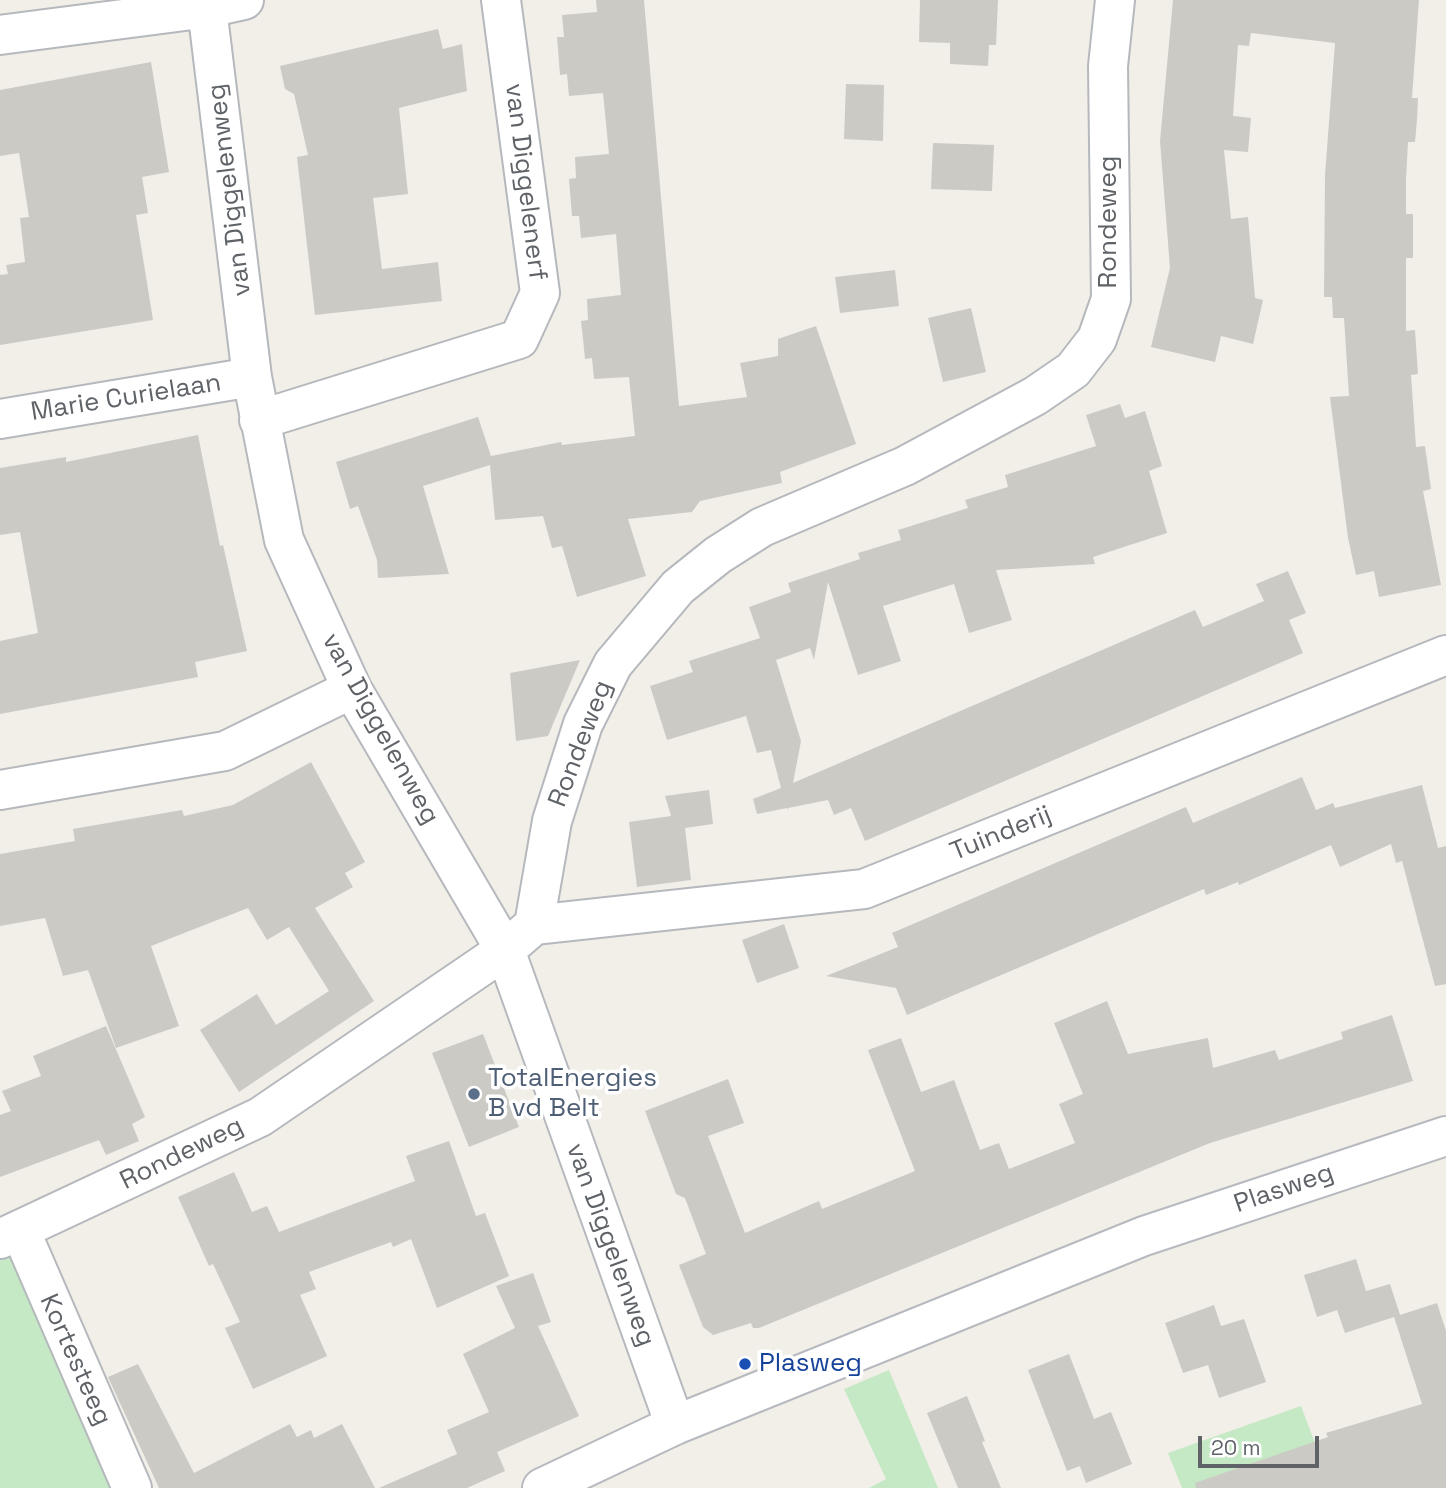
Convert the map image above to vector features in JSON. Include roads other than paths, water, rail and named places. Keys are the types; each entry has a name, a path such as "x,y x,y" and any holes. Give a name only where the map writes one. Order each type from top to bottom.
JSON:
{"street":[{"name":"van Diggelenerf","path":"259,420 519,340 540,293 501,0"},
{"name":"Rondeweg","path":"10,1236 260,1117 505,950 534,925 552,821 583,724 613,664 678,587 718,555 762,527 905,466 1035,396 1073,370 1097,339 1111,299 1108,78 1115,0"},
{"name":"van Diggelenweg","path":"219,3 253,377 259,420 284,540 352,689 505,950 675,1426"},
{"path":"0,35 219,3"},
{"name":"Marie Curielaan","path":"0,419 253,377"},
{"name":"Tuinderij","path":"534,925 864,889 1446,655"},
{"path":"0,790 225,751 352,689"},
{"name":"Plasweg","path":"542,1488 675,1426 1144,1236 1446,1136"},
{"name":"Kortesteeg","path":"10,1236 132,1488"}],"place":[{"name":"TotalEnergies B vd Belt","path":"474,1094"},
{"name":"Plasweg","path":"745,1364"}]}
